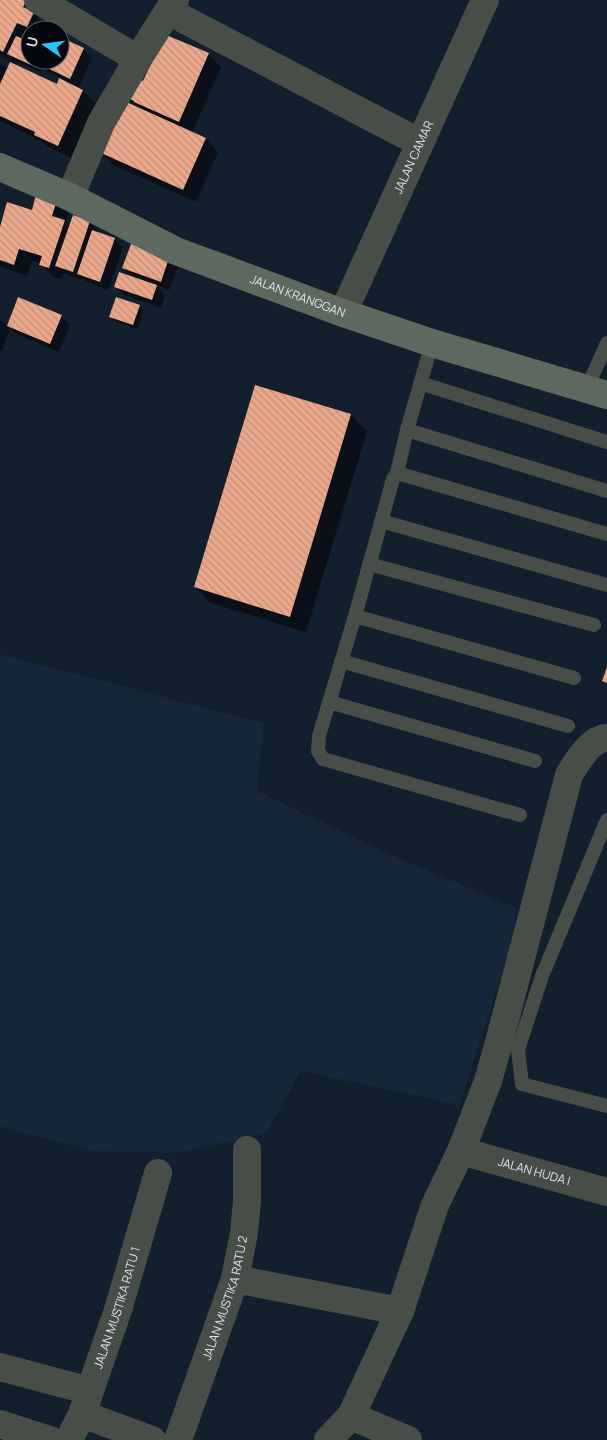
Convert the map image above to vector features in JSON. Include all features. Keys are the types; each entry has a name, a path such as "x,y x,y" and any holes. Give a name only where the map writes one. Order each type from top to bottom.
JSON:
{"main road":[{"name":"JALAN KRANGGAN","path":"0,168 70,197 176,252 343,313 432,343 597,392"}],"street":[{"path":"38,0 138,59"},
{"name":"JALAN CAMAR","path":"343,313 485,0"},
{"path":"70,197 102,123 138,59 171,6 407,136"},
{"path":"328,1440 351,1416 400,1311 435,1205 461,1151 488,1081 569,775 582,754 602,738 607,738"},
{"name":"JALAN MUSTIKA RATU 2","path":"178,1440 235,1278 244,1233 247,1201 247,1150"},
{"name":"JALAN HUDA I","path":"461,1151 607,1192"},
{"name":"JALAN MUSTIKA RATU 1","path":"69,1440 86,1402 118,1310 158,1173"},
{"path":"235,1278 400,1311"},
{"path":"0,1367 86,1402 152,1440"},
{"path":"351,1416 408,1440"},
{"path":"0,1424 50,1440"}],"lane":[{"path":"597,392 607,342"},
{"path":"432,343 406,430 397,473 393,479 319,736 318,751 323,759 520,815"},
{"path":"420,384 607,442"},
{"path":"406,430 607,491"},
{"path":"397,473 607,534"},
{"path":"381,522 607,585"},
{"path":"370,564 594,625"},
{"path":"355,616 574,678"},
{"path":"341,661 568,726"},
{"path":"329,702 535,761"},
{"path":"607,820 542,976 518,1050 522,1084 607,1106"}],"shaded area":[{"path":"0,654 264,723 257,791 396,857 515,907 514,934 460,1105 301,1071 267,1132 179,1153 90,1151 0,1126"}],"building":[{"path":"0,0 27,0 23,7 34,12 30,20 20,20 20,24 17,23 3,52 0,50"},
{"path":"164,34 209,53 179,122 122,95 131,75 143,81 149,68 144,65"},
{"path":"16,36 20,38 20,60 7,54"},
{"path":"70,42 84,48 70,79 52,70 70,70"},
{"path":"10,62 20,67 20,70 27,70 57,84 59,78 83,90 58,146 34,135 35,132 0,116 0,84"},
{"path":"122,100 206,138 183,190 99,152"},
{"path":"38,187 59,194 52,216 65,220 49,268 39,265 42,256 19,249 14,265 0,260 0,227 7,202 32,210"},
{"path":"73,215 90,221 73,272 55,266"},
{"path":"92,230 115,238 100,282 77,274"},
{"path":"133,239 171,252 161,282 122,268"},
{"path":"119,272 157,285 152,300 114,287"},
{"path":"18,297 62,315 50,344 7,326"},
{"path":"116,297 140,305 133,325 109,317"},
{"path":"255,385 351,414 290,617 194,587"},
{"path":"607,667 607,683 602,681"}]}
